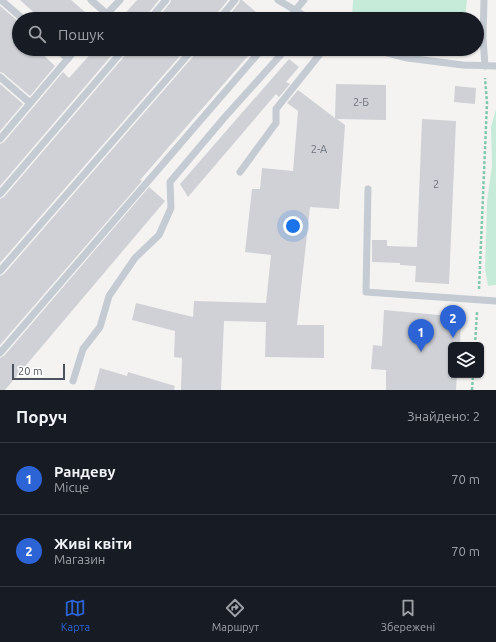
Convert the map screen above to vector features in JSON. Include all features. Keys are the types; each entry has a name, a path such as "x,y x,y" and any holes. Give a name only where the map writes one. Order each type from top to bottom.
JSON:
{"lane":[{"path":"1,0 15,12"},
{"path":"91,0 102,12"},
{"path":"109,12 120,0"},
{"path":"156,12 166,0"},
{"path":"225,12 235,0"},
{"path":"278,0 299,12"},
{"path":"296,10 304,0"},
{"path":"484,0 484,12"},
{"path":"65,56 68,59"},
{"path":"0,139 70,56"},
{"path":"0,194 118,56"},
{"path":"0,271 187,56"},
{"path":"0,353 256,56"},
{"path":"73,381 84,350 100,327 108,296 135,258 159,235 171,208 170,182 224,118 280,56"},
{"path":"240,172 276,123 276,109 318,56"},
{"path":"399,56 463,65 496,66"},
{"path":"484,56 484,66"},
{"path":"0,77 30,103"},
{"path":"368,189 366,292 496,301"}],"path":[{"path":"480,278 487,103 484,66"},
{"path":"472,390 473,378"}],"green space":[{"path":"353,0 467,0 466,12 352,12"},
{"path":"496,109 496,285 488,286 485,269 487,201 492,166 491,127"}],"building":[{"path":"20,0 71,0 85,12 33,12"},
{"path":"137,0 159,0 149,12 126,12"},
{"path":"171,0 228,0 218,12 163,12"},
{"path":"240,0 242,0 256,12 232,12"},
{"path":"0,6 12,16 12,56 44,56 55,66 30,96 0,72"},
{"path":"89,56 111,56 0,186 0,144 4,142 63,72 69,78"},
{"path":"125,56 180,56 0,263 0,199 4,197"},
{"path":"194,56 248,56 0,345 0,276 4,274"},
{"path":"289,59 299,67 286,82 290,84 279,97 276,94 188,197 180,184"},
{"path":"0,84 23,104 0,131"},
{"path":"336,84 386,85 386,120 337,119 345,125 339,209 310,207 297,325 324,325 324,358 265,357 266,322 224,321 221,390 181,390 182,358 174,357 175,331 132,320 136,303 193,317 194,301 266,303 271,255 245,252 252,189 260,189 262,168 293,171 298,111 287,103 298,90 335,118"},
{"path":"455,86 476,88 475,104 454,102"},
{"path":"422,119 456,121 449,284 415,282 416,266 400,265 400,263 372,262 372,240 387,240 387,246 417,247"},
{"path":"149,187 165,201 5,390 0,390 0,358 4,356"},
{"path":"384,310 461,317 460,342 448,342 448,378 457,378 456,390 386,390 386,370 371,369 373,345 382,346"},
{"path":"100,368 127,376 128,372 175,386 174,390 94,390"}],"place":[{"name":"Живі квіти","path":"453,338"},
{"name":"Рандеву","path":"421,352"}]}
